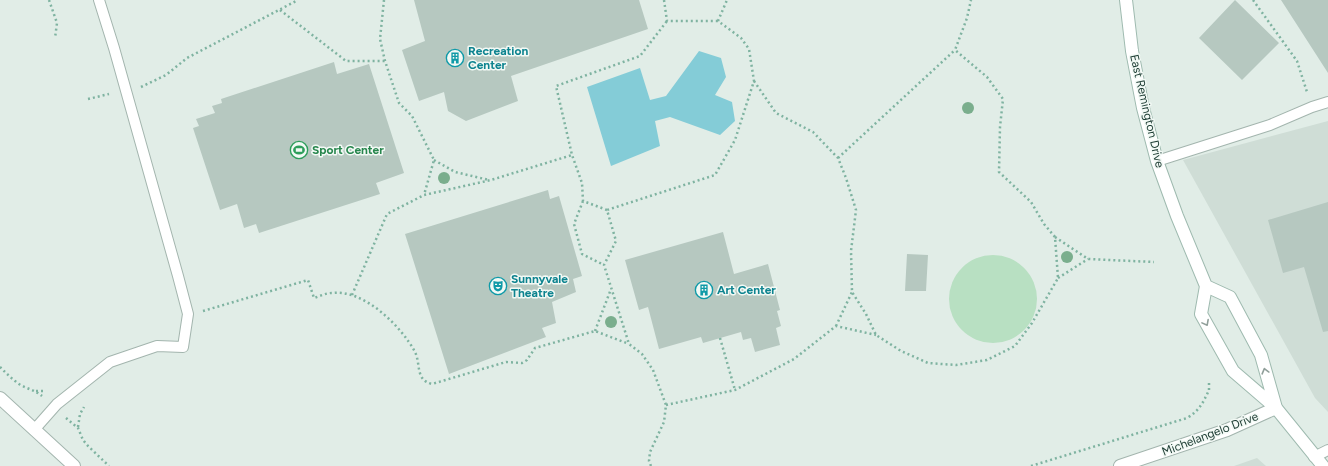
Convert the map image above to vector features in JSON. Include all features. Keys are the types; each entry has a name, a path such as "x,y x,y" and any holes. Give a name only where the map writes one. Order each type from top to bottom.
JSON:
{"main road":[{"name":"East Remington Drive","path":"1126,0 1132,51 1157,161 1176,216 1206,286"},
{"path":"1276,408 1261,354 1230,297 1206,286 1201,314 1229,365 1233,371 1276,408 1322,466"},
{"path":"0,398 74,466"},
{"name":"Michelangelo Drive","path":"1120,466 1227,430 1276,408"}],"lane":[{"path":"34,430 57,404 110,362 157,346 183,347 188,314 99,0"},
{"path":"1157,161 1270,125 1312,107 1328,102"},
{"path":"1314,457 1328,450"}],"path":[{"path":"49,0 57,23 55,38"},
{"path":"88,99 125,89 144,86 166,76 187,58 298,0"},
{"path":"384,0 380,39 385,61 399,104 412,116 434,160 455,172 491,180"},
{"path":"604,264 582,254 574,224 583,201 582,183 572,155 556,86 640,56 667,21 664,0"},
{"path":"718,21 727,0"},
{"path":"838,158 954,50 967,18 972,0"},
{"path":"1253,0 1297,61 1312,107"},
{"path":"280,10 346,61 385,61"},
{"path":"666,405 735,390 794,359 836,326 852,292 851,251 856,210 838,158 813,132 776,113 754,81 749,49 741,38 718,21 667,21"},
{"path":"954,50 987,77 1003,99 1000,128 999,172 1031,202 1044,224 1055,237 1088,259 1154,262"},
{"path":"583,201 607,210 715,175 734,140 754,81"},
{"path":"352,295 387,214 424,195 491,180 572,155"},
{"path":"424,195 434,160"},
{"path":"607,210 616,241 604,264 629,344"},
{"path":"1055,237 1058,278"},
{"path":"836,326 876,335 901,351 928,363 956,365 987,360 1015,346 1032,323 1058,278 1088,259"},
{"path":"188,314 209,310 308,280 314,298 332,292 352,295 374,306 392,320 406,336 416,354 421,376 426,383 432,384 506,362 522,363 527,360 535,348 595,331 629,344 642,354 653,370 666,405 664,422 650,452 649,461 651,466"},
{"path":"595,331 611,288"},
{"path":"852,292 866,314 876,335"},
{"path":"720,338 735,390"},
{"path":"1031,466 1186,418 1195,413 1201,407 1210,390 1209,383"},
{"path":"36,391 42,392 49,390"},
{"path":"78,428 80,414 84,407"}],"shaded area":[{"path":"1328,121 1328,412 1315,398 1183,160"},
{"path":"1257,458 1266,466 1234,466"}],"green space":[{"path":"993,255 1010,258 1018,262 1030,274 1034,282 1037,299 1034,316 1030,324 1018,336 1010,340 993,343 976,340 968,336 956,324 952,316 949,299 952,282 956,274 968,262 976,258"}],"water":[{"path":"699,51 721,58 726,77 715,95 732,102 735,121 720,135 670,117 655,121 660,146 611,166 587,87 640,68 650,100 666,96"}],"building":[{"name":"Recreation Center","path":"414,0 639,0 648,29 511,76 518,101 466,121 448,111 444,92 419,101 402,50 425,41"},
{"path":"1235,0 1279,43 1242,80 1199,38"},
{"path":"1281,0 1328,0 1328,73"},
{"name":"Sport Center","path":"334,62 337,74 369,64 404,173 376,183 380,194 259,233 256,224 244,228 237,204 220,210 193,128 199,126 196,119 215,113 212,106 222,103 221,99"},
{"name":"Sunnyvale Theatre","path":"548,190 550,199 559,196 582,276 573,279 576,292 552,302 556,323 542,328 546,337 449,374 405,234"},
{"path":"1328,202 1328,331 1323,332 1304,267 1283,273 1268,220"},
{"name":"Art Center","path":"723,232 734,274 768,264 780,310 777,311 781,326 776,328 780,345 755,352 751,338 743,340 741,332 703,343 701,337 659,349 648,307 639,310 625,260"},
{"path":"907,254 928,255 926,291 905,291"}],"place":[{"name":"Recreation Center","path":"455,58"},
{"name":"Sport Center","path":"299,150"},
{"name":"Sunnyvale Theatre","path":"498,286"},
{"name":"Art Center","path":"704,290"}]}
